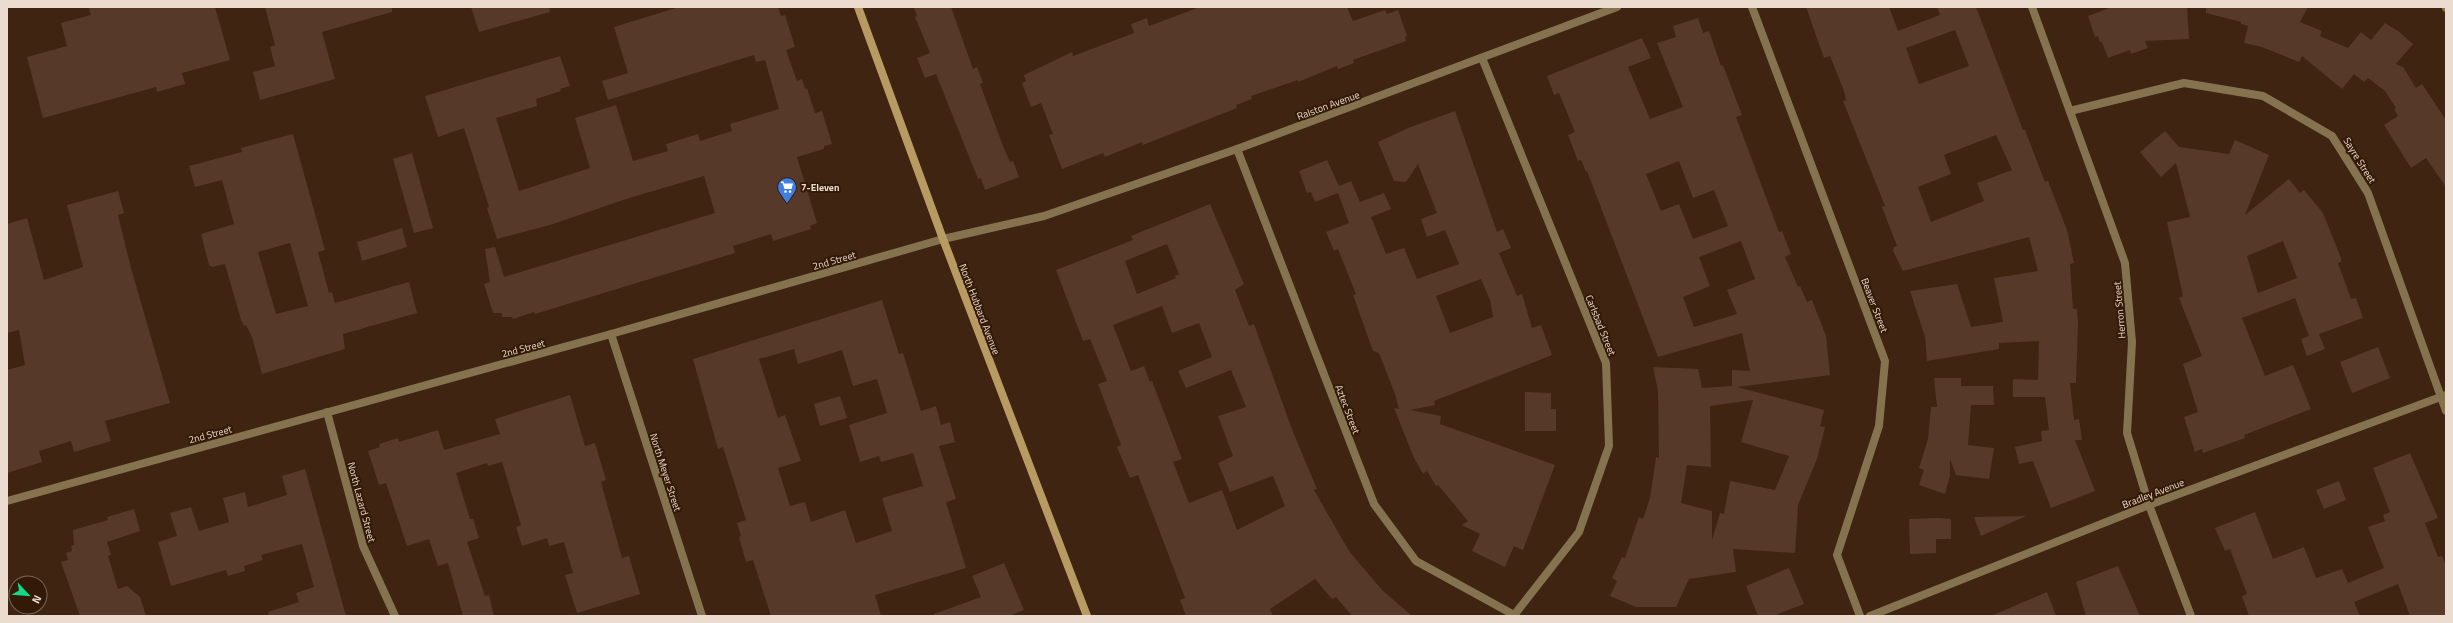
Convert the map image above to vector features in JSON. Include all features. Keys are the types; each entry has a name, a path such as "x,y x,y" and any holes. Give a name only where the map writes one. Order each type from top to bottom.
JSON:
{"main road":[{"name":"North Hubbard Avenue","path":"858,7 943,239 1087,616"}],"street":[{"name":"Ralston Avenue","path":"1044,216 1237,149 1617,7"},
{"name":"Beaver Street","path":"1752,7 1885,361 1879,426 1837,555 1860,616"},
{"name":"Herron Street","path":"2032,7 2126,263 2132,342 2127,433 2149,505 2191,616"},
{"name":"Carlsbad Street","path":"1482,58 1606,363 1609,446 1579,532 1515,615"},
{"name":"Sayre Street","path":"2070,111 2184,84 2263,96 2332,136 2368,192 2443,396 2446,412"},
{"name":"Aztec Street","path":"1237,149 1374,504 1416,561 1515,615"},
{"name":"2nd Street","path":"7,500 612,334 943,239 1044,216"},
{"name":"North Meyer Street","path":"612,334 702,616"},
{"name":"Bradley Avenue","path":"1870,616 2149,505 2443,396"},
{"name":"North Lazard Street","path":"327,412 363,546 395,616"}],"building":[{"path":"88,7 215,7 230,60 182,73 185,84 157,92 156,87 43,118 27,57 67,46 61,23 91,15"},
{"path":"265,7 392,7 392,12 322,32 335,79 260,100 253,72 275,66 270,47 275,45"},
{"path":"471,7 549,7 550,12 479,32"},
{"path":"679,7 778,7 781,16 785,15 795,47 786,50 797,81 802,79 805,89 807,88 815,113 822,111 832,144 824,146 824,149 797,157 817,223 810,226 811,229 773,241 771,234 733,246 735,253 535,314 534,312 513,319 512,317 502,317 502,313 493,313 484,284 490,282 485,249 495,247 504,277 715,213 704,176 626,199 550,225 497,239 487,208 489,207 464,128 438,137 425,96 560,56 570,86 560,89 561,91 536,99 537,106 496,118 519,191 590,168 575,118 616,105 633,161 668,151 666,144 698,134 700,141 732,131 730,124 779,109 765,60 756,62 754,55 608,100 602,81 628,73 614,27"},
{"path":"914,7 951,7 973,69 977,67 983,83 980,84 1003,146 1010,162 1013,161 1019,177 985,190 981,178 978,179 936,74 925,78 917,58 930,53 915,17 917,16"},
{"path":"1200,7 1347,7 1353,21 1385,10 1387,14 1398,10 1407,36 1405,37 1406,41 1353,60 1354,63 1338,69 1337,66 1298,82 1298,80 1251,96 1252,99 1236,105 1237,108 1143,145 1142,142 1105,157 1103,153 1062,169 1049,135 1053,134 1041,103 1031,107 1022,83 1026,81 1024,75 1072,52 1073,56 1134,33 1131,24 1147,18 1149,26"},
{"path":"1806,7 1889,7 1898,31 1940,15 1937,7 1976,7 2023,130 2025,130 2045,182 2048,181 2067,230 2074,263 2070,264 2073,309 2077,309 2078,325 2076,383 2070,383 2074,420 2079,419 2082,440 2075,440 2095,491 2051,508 2033,461 2019,464 2015,447 2042,441 2041,431 2049,430 2045,397 2013,397 2013,379 2038,380 2039,341 1999,343 1999,349 1927,361 1925,337 1910,291 1957,284 1971,327 2003,322 1994,278 2038,271 2029,237 1903,271 1893,251 1894,247 1897,246 1882,207 1885,206 1843,101 1846,100 1844,91 1830,56 1824,58","holes":["1955,30 1969,66 1919,84 1906,48","1996,135 2012,170 1977,183 1984,201 1931,222 1918,187 1951,174 1944,155"]},
{"path":"2112,7 2187,7 2189,39 2145,41 2148,48 2131,54 2130,50 2108,58 2102,42 2100,42 2098,36 2095,37 2088,16"},
{"path":"2206,7 2308,7 2300,22 2322,31 2320,36 2348,48 2361,32 2371,40 2385,23 2398,31 2413,44 2396,64 2403,67 2416,88 2422,84 2446,120 2446,187 2426,158 2411,168 2384,125 2398,116 2394,109 2396,108 2385,91 2368,78 2364,82 2354,74 2342,89 2302,56 2299,62 2262,47 2244,43 2248,26 2241,24 2241,22 2206,13"},
{"path":"1698,18 1703,33 1709,31 1721,66 1723,65 1742,115 1736,117 1779,232 1782,231 1791,254 1785,257 1798,287 1800,286 1807,302 1812,300 1826,336 1830,375 1737,387 1824,410 1820,426 1825,427 1817,459 1798,505 1795,553 1733,549 1736,572 1689,579 1676,607 1636,607 1610,596 1617,581 1612,578 1622,557 1625,558 1639,517 1643,519 1650,498 1656,457 1659,458 1658,391 1653,367 1698,369 1702,388 1732,386 1732,370 1750,371 1742,333 1658,357 1587,171 1586,172 1581,160 1578,161 1568,135 1575,132 1559,93 1554,95 1547,76 1642,38 1651,58 1628,67 1650,119 1683,107 1657,43 1676,37 1673,26","holes":["1679,161 1693,198 1714,190 1728,226 1693,239 1679,204 1661,211 1646,174","1741,241 1755,279 1727,290 1737,314 1694,327 1683,297 1710,286 1699,257","1753,400 1741,442 1789,456 1775,490 1730,481 1724,514 1720,513 1712,540 1712,511 1681,503 1687,465 1711,467 1710,406"]},
{"path":"1455,111 1497,232 1503,229 1511,248 1499,253 1517,296 1522,294 1532,328 1541,325 1552,355 1434,401 1435,405 1410,410 1441,416 1440,424 1555,465 1523,550 1514,546 1505,567 1472,551 1480,534 1462,525 1468,521 1438,485 1436,486 1427,471 1423,474 1414,458 1394,408 1399,409 1395,394 1379,353 1373,351 1353,295 1356,294 1338,249 1334,251 1326,232 1349,223 1338,193 1315,202 1311,192 1307,193 1299,171 1327,160 1339,186 1351,181 1360,202 1384,193 1391,209 1371,217 1386,254 1404,248 1417,279 1459,264 1445,230 1427,237 1421,219 1437,213 1418,164 1406,182 1394,181 1378,142 1408,128","holes":["1481,279 1490,300 1493,317 1450,333 1436,296"]},
{"path":"2165,131 2179,147 2229,154 2235,140 2269,155 2245,215 2289,179 2300,193 2304,190 2323,213 2341,258 2341,262 2338,263 2351,299 2356,298 2363,318 2319,334 2325,349 2307,356 2301,339 2309,336 2295,298 2242,318 2265,376 2293,365 2311,409 2244,435 2245,438 2203,453 2202,449 2195,452 2184,417 2198,412 2183,364 2202,356 2179,298 2183,296 2167,222 2190,217 2176,163 2161,177 2140,152","holes":["2283,241 2297,278 2258,293 2247,256"]},
{"path":"293,134 325,250 318,252 329,293 332,292 335,303 409,282 417,313 343,334 345,349 262,374 252,337 246,325 244,326 241,320 225,264 212,267 209,265 201,234 234,224 222,180 195,187 189,166 242,152 241,148","holes":["290,243 308,306 276,314 258,252"]},
{"path":"412,153 433,228 414,233 393,159"},
{"path":"118,191 124,213 118,215 131,268 170,403 105,421 111,441 74,452 71,441 39,451 42,462 7,473 7,370 25,365 19,330 7,333 7,224 27,218 44,280 83,267 67,205"},
{"path":"1210,204 1244,284 1235,290 1249,326 1254,324 1293,432 1317,489 1314,490 1349,551 1382,590 1412,616 1352,616 1336,597 1332,599 1315,579 1270,609 1273,616 1186,616 1180,600 1185,598 1138,475 1130,478 1117,447 1121,445 1098,384 1107,381 1090,339 1083,341 1056,270 1133,240 1131,236","holes":["1167,244 1179,274 1175,276 1176,278 1137,294 1125,261","1162,306 1172,333 1199,323 1212,357 1178,371 1186,388 1231,370 1246,407 1218,416 1233,456 1218,463 1230,492 1273,476 1285,506 1237,530 1222,490 1189,503 1173,462 1182,459 1152,381 1150,382 1144,366 1131,371 1113,325"]},
{"path":"402,228 407,247 362,261 357,242"},
{"path":"882,300 899,354 903,353 921,411 936,406 941,425 950,422 955,442 939,446 956,499 946,502 966,568 875,595 881,616 771,616 753,560 746,562 737,523 746,520 723,447 718,449 693,359","holes":["794,349 798,364 842,350 853,386 877,379 887,413 849,425 860,462 879,456 881,462 913,453 923,486 882,498 892,531 856,543 845,510 811,522 805,502 790,506 778,468 801,461 785,415 778,418 759,359"]},
{"path":"2378,347 2390,378 2352,393 2340,362"},
{"path":"1934,378 1961,378 1961,386 1993,386 1994,405 1971,405 1968,445 1994,448 1989,479 1956,475 1950,459 1950,476 1945,494 1919,485 1924,470 1919,468 1928,439 1931,407 1937,407"},
{"path":"1525,392 1551,393 1551,409 1556,409 1556,431 1525,431"},
{"path":"570,395 585,446 595,443 606,480 601,482 622,558 629,556 640,594 577,613 565,575 573,573 564,542 549,546 547,538 522,546 516,527 521,525 502,462 488,466 487,463 456,473 470,519 473,519 479,538 467,542 485,596 489,595 494,616 463,616 448,563 438,566 429,539 407,546 386,483 379,485 368,451 380,447 379,444 398,438 399,442 438,430 444,450 500,434 495,419"},
{"path":"840,396 847,418 820,426 814,404"},
{"path":"2410,453 2438,518 2425,523 2438,557 2442,556 2446,566 2446,616 2410,616 2398,584 2354,602 2360,616 2249,616 2242,596 2247,594 2230,549 2225,551 2215,528 2255,512 2273,559 2304,547 2316,578 2342,569 2348,583 2384,568 2368,527 2385,521 2383,515 2390,512 2373,468"},
{"path":"305,469 346,616 269,616 268,612 299,602 296,593 314,587 302,544 261,555 263,560 244,566 245,571 228,576 226,570 171,586 158,542 177,536 170,513 191,507 199,531 229,522 223,498 245,492 248,507 287,495 282,476"},
{"path":"2339,481 2346,500 2324,509 2316,490"},
{"path":"134,509 140,531 107,542 111,555 108,556 118,589 127,586 140,597 146,616 80,616 61,562 68,560 66,553 72,551 71,546 74,545 73,530 108,520 107,517"},
{"path":"2026,516 1981,536 1974,517"},
{"path":"1909,519 1951,519 1951,539 1936,539 1936,553 1910,554"},
{"path":"1004,563 1024,610 1009,616 934,616 934,614 981,597 972,576"},
{"path":"2118,566 2140,616 2086,616 2076,582"},
{"path":"1789,568 1804,604 1773,616 1758,616 1746,586"},
{"path":"2047,592 2056,616 1991,616"}],"place":[{"name":"7-Eleven","path":"787,204"}]}
